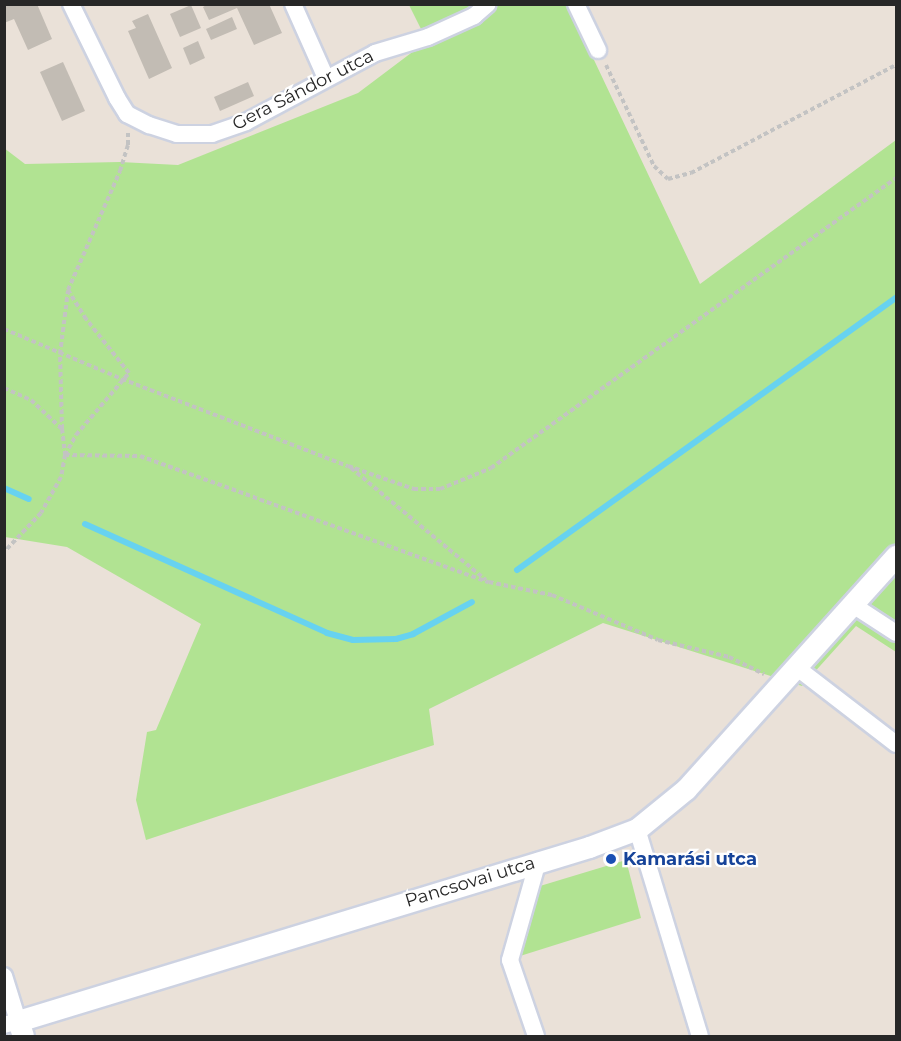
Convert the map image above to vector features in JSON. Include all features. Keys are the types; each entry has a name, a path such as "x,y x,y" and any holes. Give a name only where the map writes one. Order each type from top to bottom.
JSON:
{"street":[{"path":"71,4 117,98 128,114"},
{"path":"293,4 326,78"},
{"name":"Gera Sándor utca","path":"128,114 149,126 177,134 213,134 246,122 375,53 428,38 474,16 488,4"},
{"path":"576,4 598,50"},
{"name":"Pancsovai utca","path":"15,1028 637,830 686,789 897,556"},
{"path":"853,604 897,633"},
{"path":"796,667 897,744"},
{"path":"637,830 700,1036"},
{"path":"536,1036 510,960 537,861"},
{"path":"4,976 15,1028"}],"path":[{"path":"598,50 654,166 668,179 691,173 897,65"},
{"path":"4,552 41,513 61,477 65,455 60,354 68,290 120,171 128,145 128,114"},
{"path":"4,329 122,379 348,466 414,489 440,489 491,468 897,178"},
{"path":"65,455 76,435 122,379 129,374 86,320 68,290"},
{"path":"4,388 31,400 62,429"},
{"path":"65,455 140,456 489,582 552,595 658,640 729,657 781,683"},
{"path":"348,466 489,582"}],"green space":[{"path":"409,5 568,5 700,284 896,140 896,652 856,626 802,686 603,623 429,709 434,745 146,840 136,800 147,732 156,730 201,624 67,547 5,537 4,148 25,164 120,162 178,165 358,93 427,41"},
{"path":"626,860 641,918 520,956 540,886"}],"building":[{"path":"4,4 37,4 52,39 28,50 14,19 4,23"},
{"path":"208,4 269,4 282,33 254,45 237,8 209,20 203,7"},
{"path":"191,5 201,28 180,37 170,14"},
{"path":"148,14 172,68 149,79 128,31 136,28 132,21"},
{"path":"232,17 237,29 211,40 206,29"},
{"path":"198,41 205,58 190,65 183,48"},
{"path":"63,62 85,111 62,121 40,72"},
{"path":"248,82 254,96 220,111 214,97"}],"waterway":[{"path":"517,570 896,298"},
{"path":"4,488 29,499"},
{"path":"85,524 327,633 353,640 396,639 413,634 472,602"}],"place":[{"name":"Kamarási utca","path":"611,859"}]}
